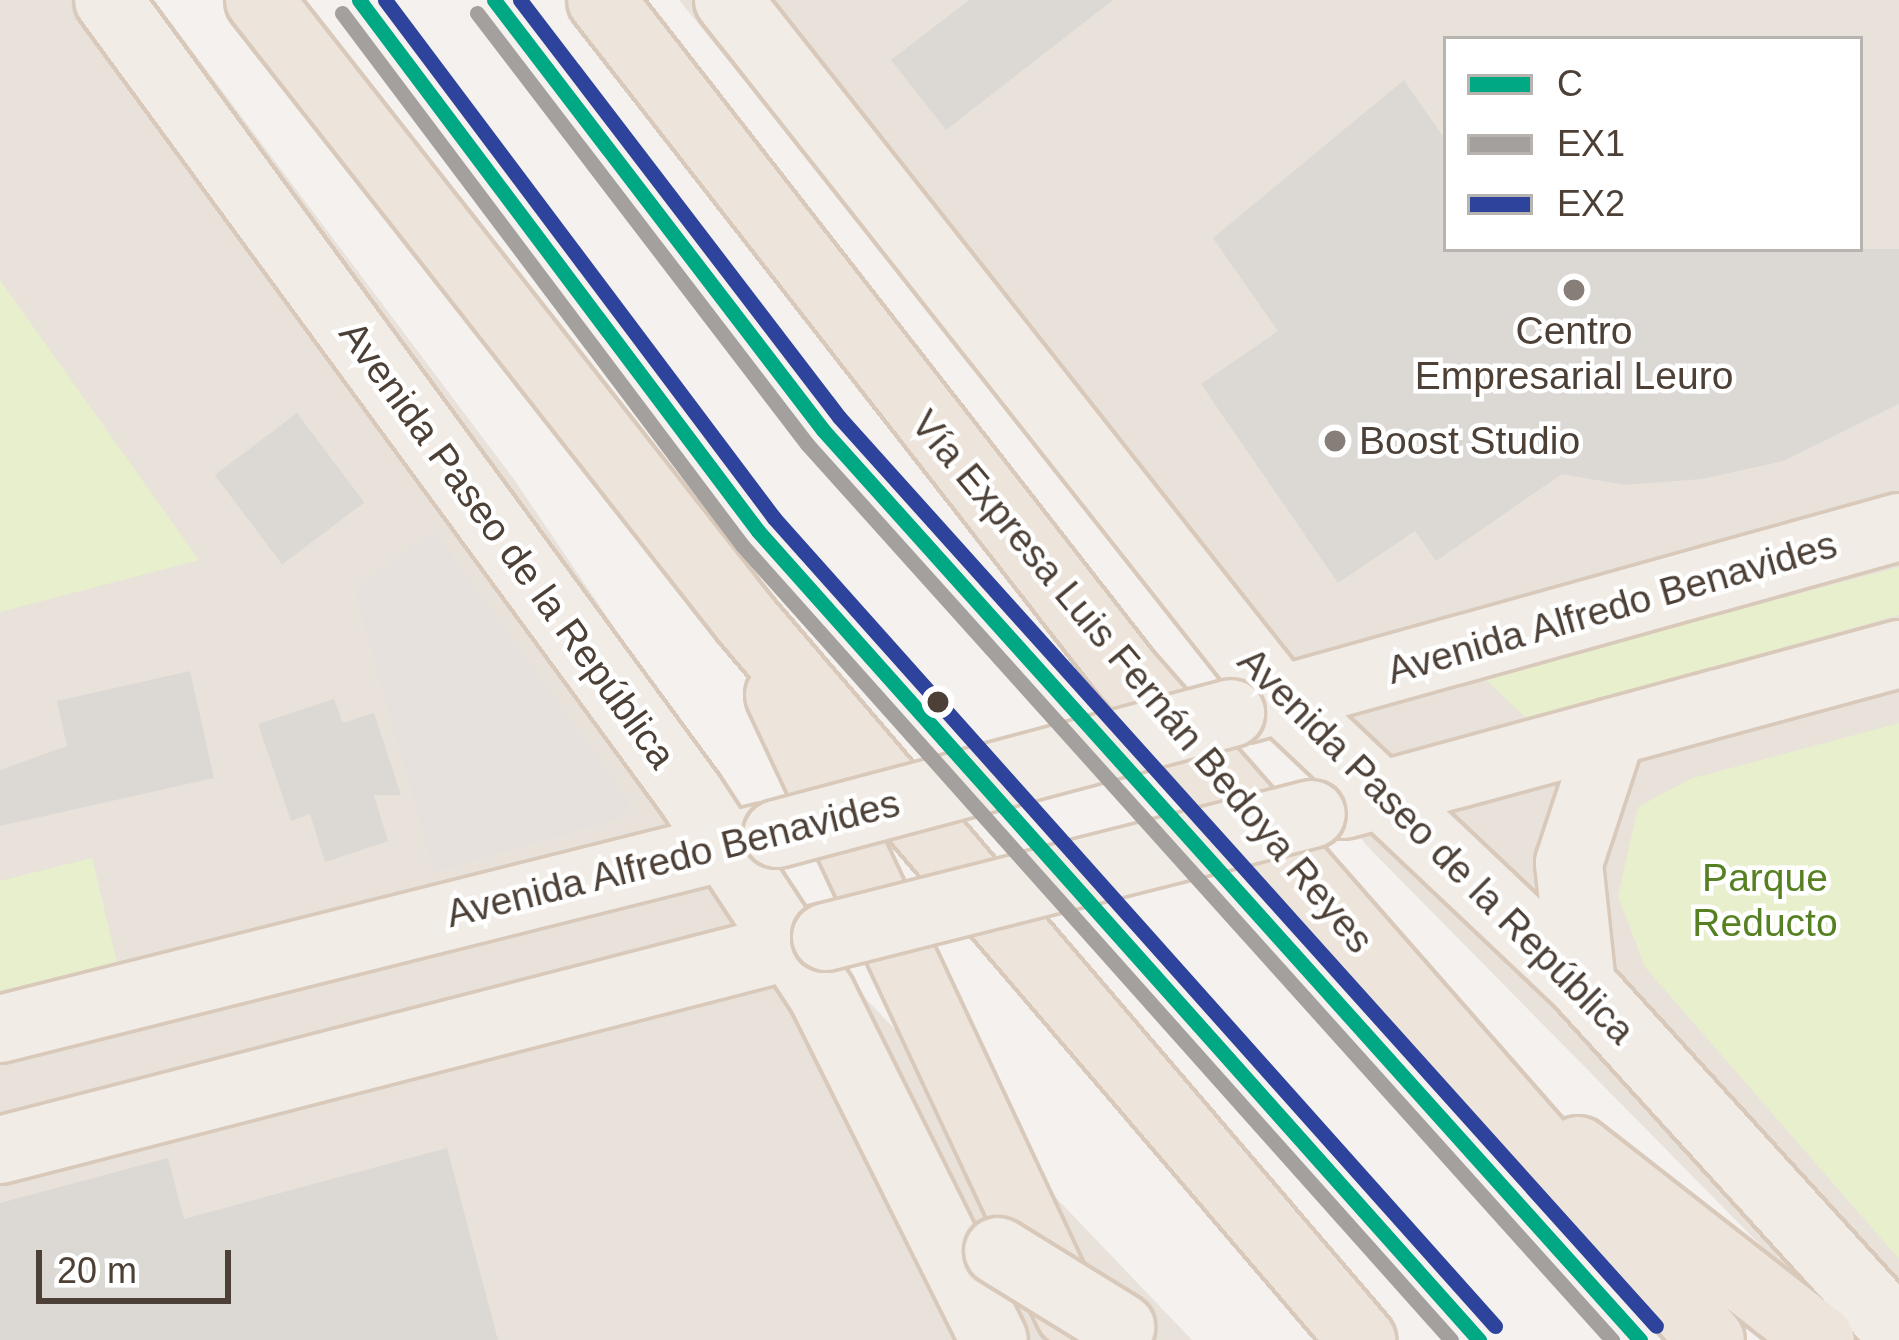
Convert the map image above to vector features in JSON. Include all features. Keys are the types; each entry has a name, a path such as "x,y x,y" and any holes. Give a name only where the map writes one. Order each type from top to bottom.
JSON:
{"highway":[{"path":"259,0 746,620 1363,1340"},
{"name":"Vía Expresa Luis Fernán Bedoya Reyes","path":"601,0 1126,673 1480,1084 1711,1340"},
{"path":"746,620 1114,1336"},
{"path":"1480,1084 1821,1340"}],"main road":[{"name":"Avenida Paseo de la República","path":"108,0 750,840 807,941 932,1210 998,1251 1114,1336"},
{"name":"Avenida Paseo de la República","path":"728,0 1256,706 1377,795 1582,985 1899,1333"},
{"name":"Avenida Alfredo Benavides","path":"0,1029 750,840 1256,706 1899,527"},
{"path":"0,1150 1312,814 1899,653"},
{"path":"1582,985 1569,862 1612,732"},
{"path":"932,1210 994,1340"}],"shaded area":[{"path":"0,0 154,0 513,478 867,1000 1192,1340 0,1340"},
{"path":"679,0 1899,0 1899,1340 1854,1340 1368,847"},
{"path":"434,531 630,802 623,817 434,872 354,589"}],"green space":[{"path":"0,280 199,560 0,612"},
{"path":"1899,567 1899,615 1527,719 1484,678"},
{"name":"Parque Reducto","path":"1899,723 1899,1259 1645,967 1618,896 1638,807 1690,779"},
{"path":"92,858 117,962 0,991 0,881"}],"building":[{"path":"969,0 1113,0 946,130 891,60"},
{"name":"Centro Empresarial Leuro","path":"1404,80 1443,137 1443,252 1899,249 1899,404 1783,461 1702,479 1625,485 1562,474 1436,561 1415,531 1338,583 1201,384 1278,331 1213,238"},
{"path":"297,413 364,502 282,564 215,475"},
{"path":"190,671 214,778 0,826 0,770 67,746 57,701"},
{"path":"334,699 343,723 374,713 401,795 374,795 388,841 325,862 310,814 291,821 258,724"},
{"path":"447,1148 498,1340 0,1340 0,1203 168,1158 184,1219"}],"transit line":[{"name":"C","path":"359,0 758,531 1479,1340"},
{"name":"EX2","path":"385,0 774,518 1495,1326"},
{"name":"C","path":"494,0 823,430 1640,1340"},
{"name":"EX2","path":"520,0 839,417 1656,1326"},
{"name":"EX1","path":"342,13 742,545 1451,1340"},
{"name":"EX1","path":"477,13 807,444 1612,1340"}],"place":[{"name":"Centro Empresarial Leuro","path":"1574,290"},
{"name":"Boost Studio","path":"1335,441"}]}
